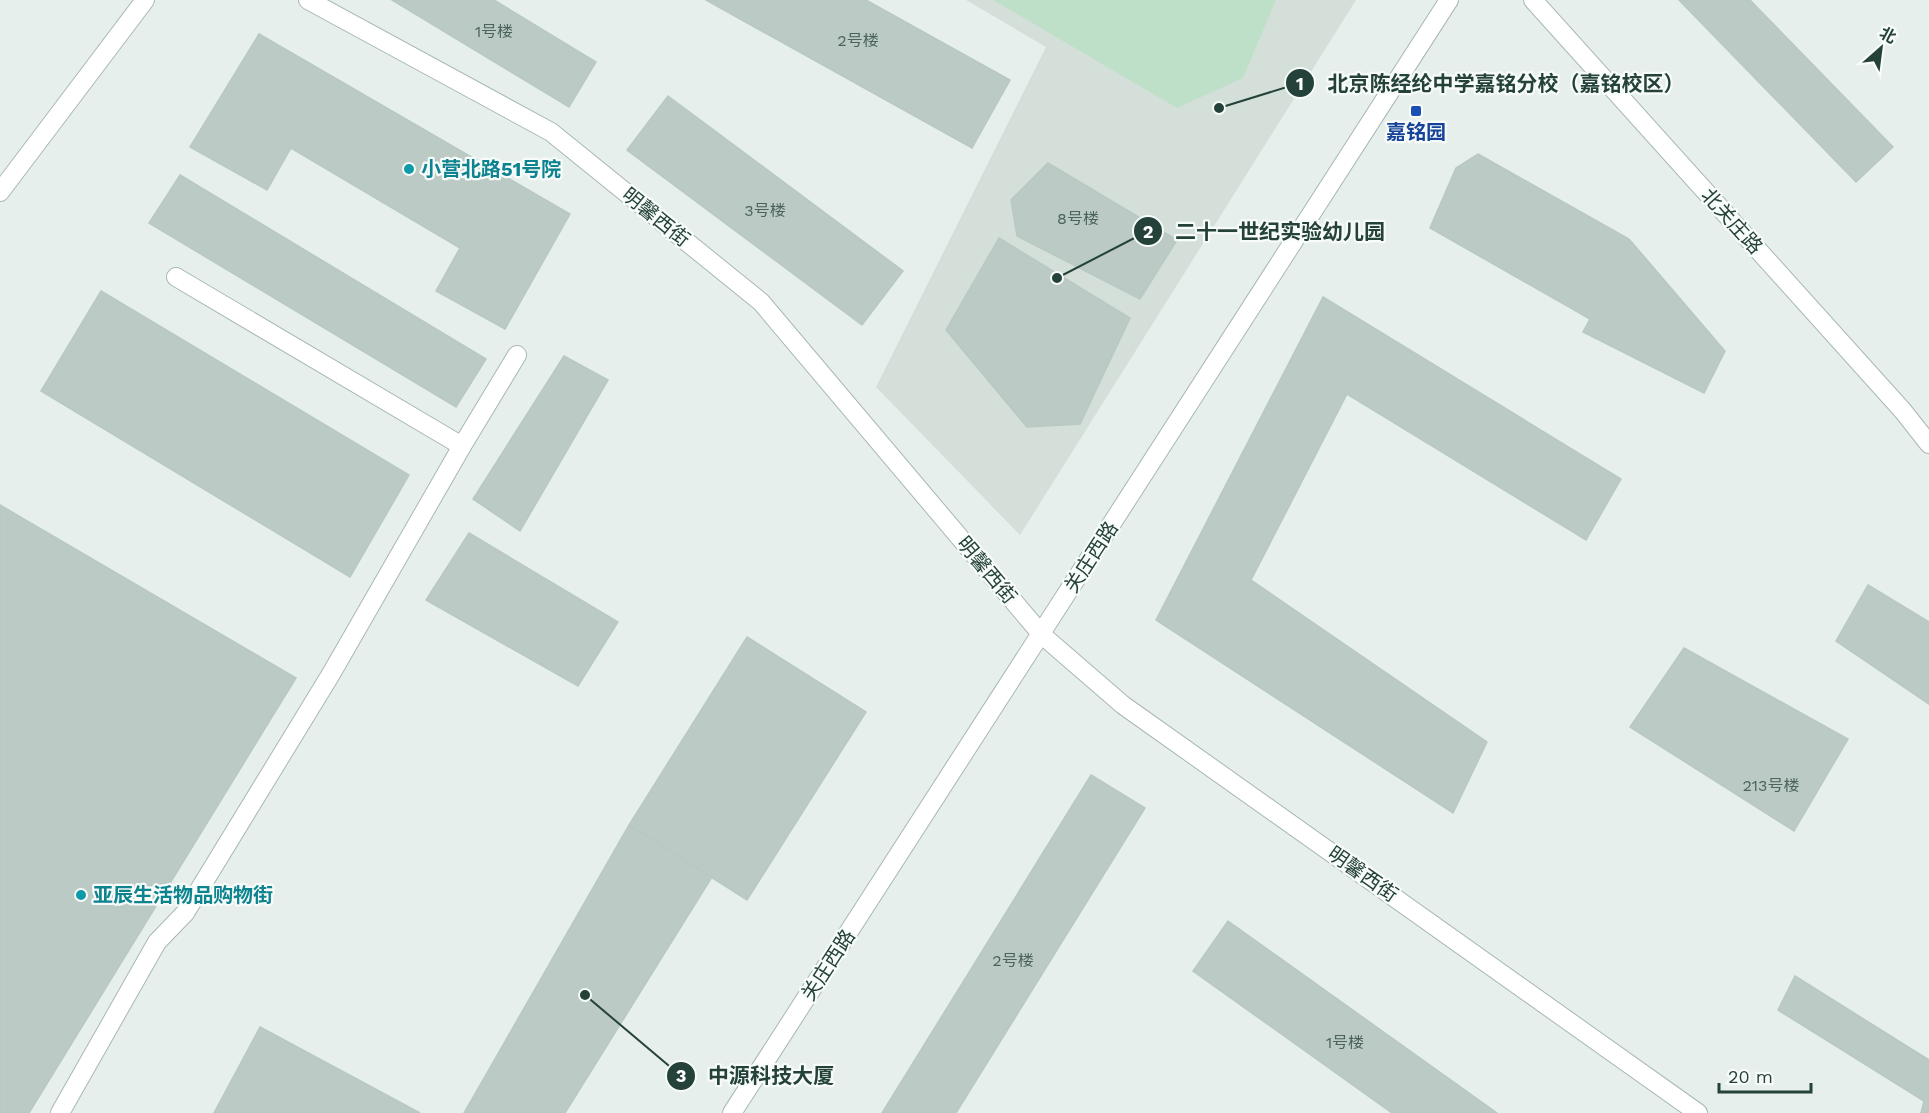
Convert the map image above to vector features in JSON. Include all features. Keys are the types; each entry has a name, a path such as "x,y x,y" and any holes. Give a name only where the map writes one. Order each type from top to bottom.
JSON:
{"street":[{"path":"0,192 145,0"},
{"name":"明馨西街","path":"308,0 551,132 761,302 1042,634 1123,705 1698,1113"},
{"name":"关庄西路","path":"732,1113 1449,0"},
{"name":"北关庄路","path":"1533,0 1903,411 1929,444"},
{"path":"177,278 462,446"},
{"path":"60,1113 157,942 185,913 331,674 517,354"}],"shaded area":[{"path":"966,0 1356,0 1020,535 876,387 1046,47"}],"green space":[{"path":"993,0 1276,0 1243,78 1177,108"}],"building":[{"path":"392,0 494,0 596,62 569,107"},
{"path":"706,0 866,0 1010,80 972,148"},
{"path":"1679,0 1750,0 1893,147 1856,182"},
{"name":"小营北路51号院","path":"259,34 570,214 505,329 436,291 460,248 291,148 267,190 190,147"},
{"path":"668,96 903,271 862,325 627,150"},
{"path":"1478,154 1629,239 1725,351 1704,393 1583,332 1590,319 1430,228 1456,168"},
{"path":"1048,163 1177,240 1140,299 1017,236 1011,200"},
{"path":"180,175 486,359 456,407 149,223"},
{"path":"999,238 1130,318 1080,424 1027,427 946,330"},
{"path":"101,291 409,475 350,577 41,391"},
{"path":"1323,297 1621,479 1586,540 1347,394 1251,580 1487,742 1453,813 1156,620"},
{"path":"564,356 608,380 520,531 473,499"},
{"name":"亚辰生活物品购物街","path":"0,505 296,678 29,1113 0,1113"},
{"path":"469,533 618,622 578,686 426,600"},
{"path":"1868,585 1929,622 1929,704 1836,641"},
{"path":"747,637 866,712 747,900 629,825"},
{"path":"1684,648 1848,739 1794,831 1630,727"},
{"path":"1091,775 1145,808 956,1113 882,1113"},
{"path":"629,825 712,877 565,1113 464,1113"},
{"path":"1228,921 1497,1113 1392,1113 1193,971"},
{"path":"1795,976 1929,1060 1929,1113 1921,1113 1924,1101 1778,1010"},
{"path":"260,1027 420,1113 214,1113"}],"place":[{"name":"北京陈经纶中学嘉铭分校（嘉铭校区）","path":"1219,108"},
{"name":"嘉铭园","path":"1416,111"},
{"name":"小营北路51号院","path":"409,169"},
{"name":"二十一世纪实验幼儿园","path":"1057,278"},
{"name":"亚辰生活物品购物街","path":"81,895"},
{"name":"中源科技大厦","path":"585,995"}]}
